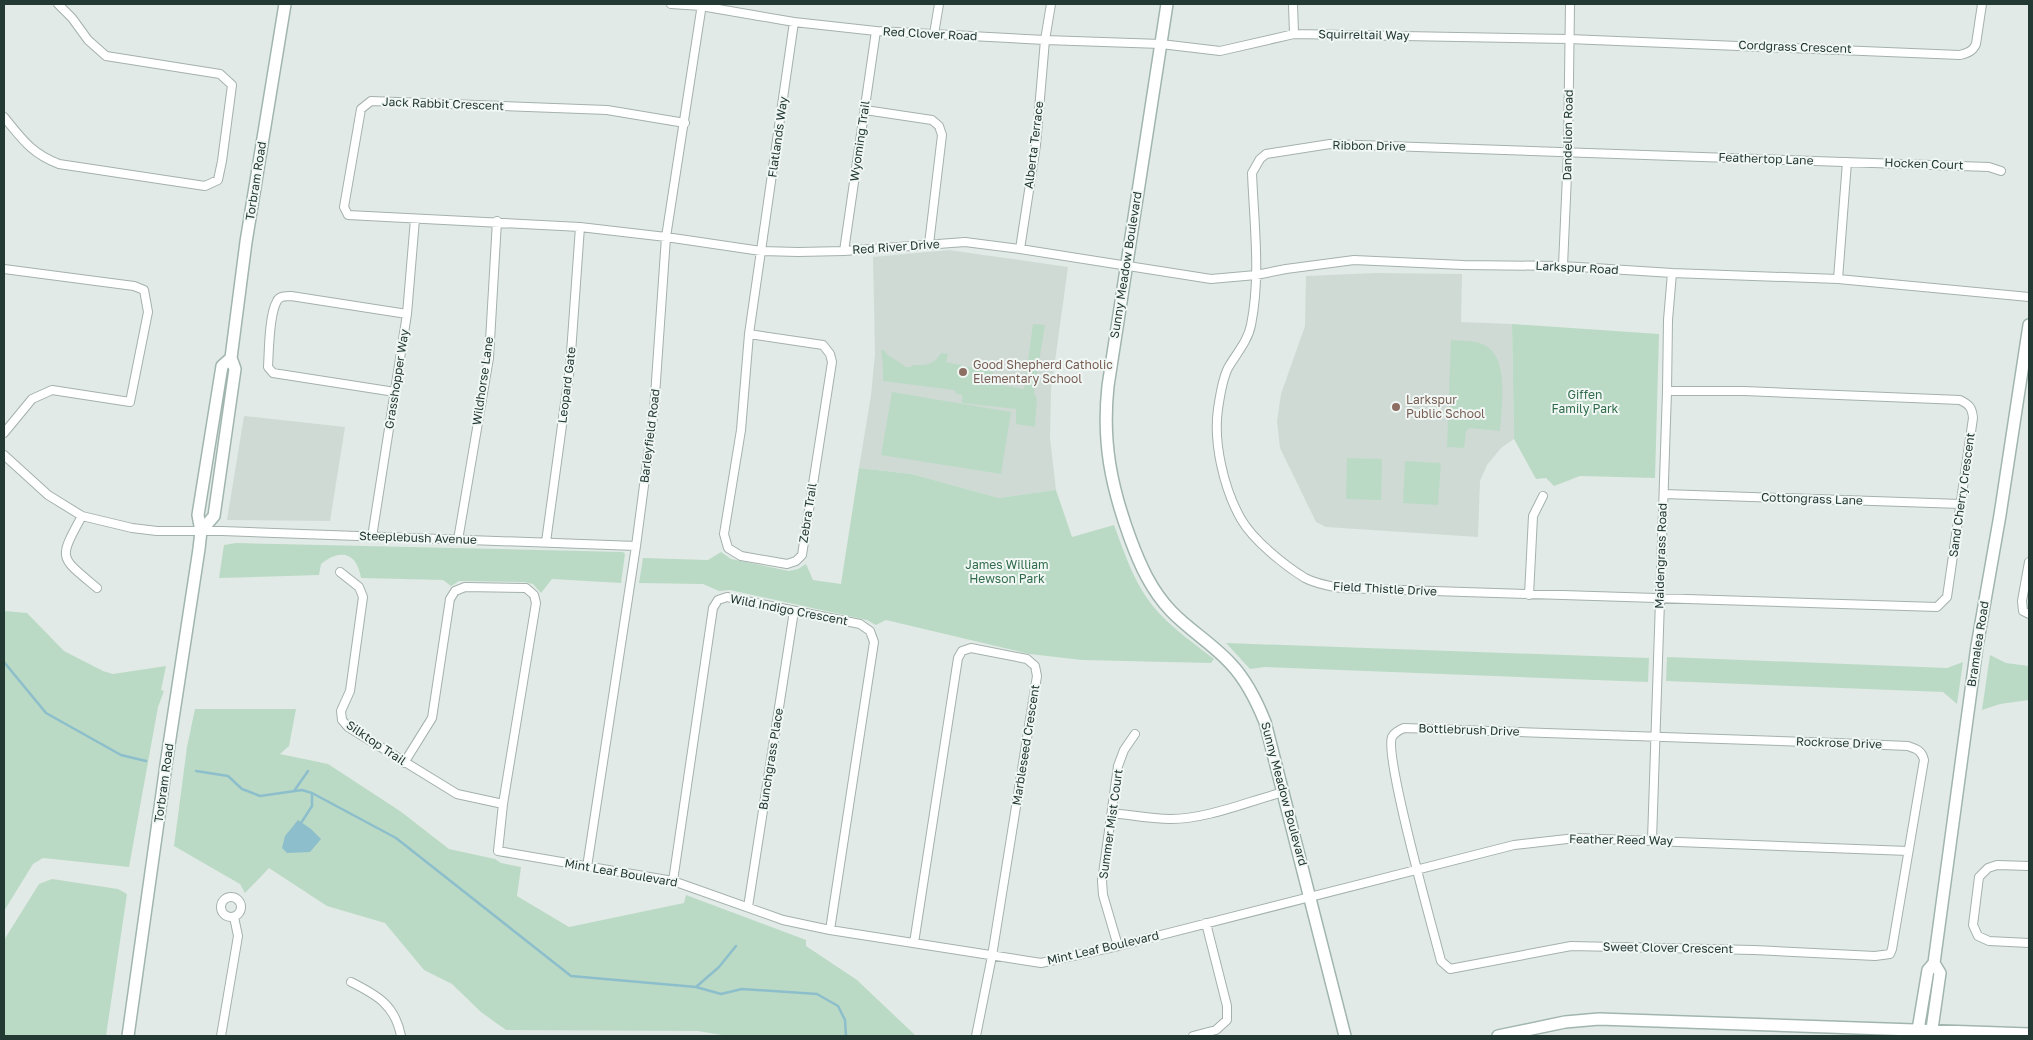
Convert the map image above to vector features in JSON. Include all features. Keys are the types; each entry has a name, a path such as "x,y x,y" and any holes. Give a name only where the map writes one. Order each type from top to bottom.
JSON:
{"main road":[{"name":"Torbram Road","path":"201,531 214,516 235,369 231,358 246,242 285,4"},
{"name":"Sunny Meadow Boulevard","path":"1167,4 1106,405 1107,454 1116,498 1139,562 1155,592 1177,618 1232,665 1255,699 1269,734 1346,1036"},
{"name":"Bramalea Road","path":"1917,1034 1928,970 1934,963 1977,646 2000,515 2029,325"},
{"name":"Torbram Road","path":"128,1036 201,531 198,515 222,366 231,358"},
{"name":"Bramalea Road","path":"1932,1034 1940,973 1934,963"},
{"path":"1498,1036 1565,1022 1599,1020 1917,1034 2029,1034"}],"street":[{"path":"4,117 30,149 42,157 59,164 205,186 218,180 232,85 220,74 106,56 88,40 72,18 58,4"},
{"name":"Red Clover Road","path":"671,4 702,5 794,22 876,31 1161,44"},
{"path":"934,34 939,4"},
{"name":"Alberta Terrace","path":"1020,249 1036,145 1045,40 1051,4"},
{"path":"1293,4 1294,34"},
{"name":"Dandelion Road","path":"1563,266 1568,152 1570,4"},
{"name":"Cordgrass Crescent","path":"1569,39 1960,55 1974,49 1982,4"},
{"name":"Barleyfield Road","path":"587,867 636,546 654,410 666,237 702,5"},
{"name":"Flatlands Way","path":"761,251 794,22"},
{"name":"Wyoming Trail","path":"844,251 876,31"},
{"name":"Squirreltail Way","path":"1161,44 1220,51 1294,34 1569,39"},
{"name":"Jack Rabbit Crescent","path":"666,237 580,227 348,215 344,206 361,109 371,101 607,110 684,123"},
{"path":"865,110 932,120 939,126 942,135 929,244"},
{"name":"Ribbon Drive","path":"1256,275 1252,173 1260,159 1266,154 1330,144 1568,152"},
{"name":"Feathertop Lane","path":"1568,152 1847,162"},
{"path":"1838,279 1847,162"},
{"name":"Hocken Court","path":"1847,162 1990,167 2001,172"},
{"name":"Grasshopper Way","path":"372,537 407,314 415,219"},
{"name":"Wildhorse Lane","path":"458,540 489,358 496,222"},
{"name":"Leopard Gate","path":"546,542 570,367 580,227"},
{"name":"Red River Drive","path":"666,237 761,251 798,252 844,251 966,242 1126,266"},
{"name":"Zebra Trail","path":"749,334 823,345 830,354 832,362 802,556 796,561 787,564 741,556 728,548 724,534 741,430 749,334 761,251"},
{"name":"Larkspur Road","path":"1126,266 1211,279 1256,275 1354,260 1462,265 1563,266 1672,273 1838,279 2029,297"},
{"path":"4,269 134,286 144,290 148,312 130,402 52,390 32,399 4,433"},
{"name":"Maidengrass Road","path":"1652,840 1668,320 1672,273"},
{"name":"Field Thistle Drive","path":"1256,275 1251,326 1245,341 1227,370 1218,411 1217,438 1221,463 1241,519 1268,550 1305,578 1324,586 1660,600"},
{"path":"395,392 273,373 268,367 272,321 276,301 280,297 291,296 407,314"},
{"name":"Sand Cherry Crescent","path":"1660,600 1937,608 1947,597 1973,418 1969,404 1960,400 1744,391 1667,390"},
{"name":"Steeplebush Avenue","path":"4,455 48,495 82,516 132,528 158,531 636,546"},
{"name":"Cottongrass Lane","path":"1664,494 1961,504"},
{"path":"1529,595 1533,516 1543,496"},
{"path":"82,516 66,546 66,557 70,565 97,588"},
{"path":"2029,562 2022,601 2024,611 2029,614"},
{"name":"Silktop Trail","path":"340,572 359,587 364,597 350,691 341,711 342,720 348,727 457,794 503,804"},
{"name":"Mint Leaf Boulevard","path":"404,763 432,718 450,599 455,591 465,587 526,588 534,595 536,603 503,804 498,850 673,881 783,920 830,930 1041,962 1118,946 1310,897"},
{"name":"Wild Indigo Crescent","path":"673,881 713,608 718,600 727,597 860,624 870,631 874,642 830,930"},
{"name":"Bunchgrass Place","path":"748,907 794,611"},
{"name":"Marbleseed Crescent","path":"914,943 958,658 962,651 971,648 1027,660 1035,666 1037,676 992,956 976,1036"},
{"name":"Bottlebrush Drive","path":"1417,870 1392,762 1392,738 1396,732 1404,728 1412,728 1655,738"},
{"name":"Summer Mist Court","path":"1118,946 1103,894 1102,881 1118,766 1124,750 1135,734"},
{"name":"Rockrose Drive","path":"1655,738 1908,746 1919,750 1924,760 1908,851"},
{"path":"1112,814 1170,819 1184,818 1284,792"},
{"name":"Feather Reed Way","path":"1310,897 1514,845 1576,838 1908,851"},
{"name":"Sweet Clover Crescent","path":"1417,870 1441,961 1450,969 1571,946 1754,950 1883,956 1890,954 1892,950 1908,851"},
{"path":"2029,866 1997,865 1988,868 1979,877 1973,924 1978,936 1989,941 2029,943"},
{"path":"222,1036 238,936 234,917"},
{"path":"1193,1036 1216,1030 1227,1020 1227,1006 1206,924"},
{"path":"351,982 374,993 385,1004 396,1019 401,1036"}],"shaded area":[{"name":"Good Shepherd Catholic Elementary School","path":"949,250 1068,267 1051,390 1050,438 1056,490 999,498 912,474 859,468 871,395 875,354 873,257"},
{"name":"Larkspur Public School","path":"1375,273 1462,274 1461,322 1512,324 1514,439 1501,448 1487,465 1480,481 1478,537 1326,527 1316,522 1280,448 1277,421 1281,394 1305,326 1306,276"},
{"path":"244,416 345,427 330,521 227,520"}],"green space":[{"path":"1033,324 1045,325 1034,393 1037,399 1035,427 1016,424 1016,409 962,403 962,395 957,394 954,390 883,381 881,351 884,350 905,367 932,363 941,353 948,354 946,362 993,372 992,383 1024,389"},
{"name":"Giffen Family Park","path":"1512,324 1659,334 1655,478 1580,476 1554,486 1546,478 1536,479 1514,439"},
{"path":"1451,340 1471,341 1482,344 1491,350 1501,370 1500,431 1470,428 1466,431 1464,448 1447,447"},
{"path":"892,392 1011,412 1001,474 881,455"},
{"path":"1347,458 1382,459 1381,500 1346,499"},
{"path":"1405,461 1441,463 1438,505 1403,503"},
{"name":"James William Hewson Park","path":"859,468 912,474 999,498 1056,490 1072,537 1114,525 1132,572 1144,594 1160,614 1186,638 1214,659 1211,663 1082,660 1030,654 886,620 876,625 867,620 730,590 719,591 703,584 639,583 643,558 708,560 721,552 731,559 789,571 798,569 806,564 813,580 841,584"},
{"path":"236,543 623,552 625,554 621,583 552,579 541,593 533,584 524,582 459,581 451,586 443,580 361,578 356,563 352,558 341,555 328,559 321,564 319,575 219,578 224,545"},
{"path":"4,611 27,613 64,651 103,671 113,674 166,666 161,690 164,691 158,707 129,867 43,858 33,864 4,911"},
{"path":"1226,643 1649,658 1648,682 1265,667 1250,669"},
{"path":"1990,655 2006,663 2029,666 2029,700 2000,704 1982,710"},
{"path":"1667,657 1947,668 1963,662 1957,704 1943,692 1666,681"},
{"path":"195,709 296,709 289,746 280,754 328,764 400,811 449,849 521,867 517,896 569,927 684,903 686,895 806,940 806,946 857,980 916,1036 728,1036 698,1031 506,1030 481,1012 452,984 424,970 385,923 327,906 269,868 245,893 240,884 174,846 187,747"},
{"path":"52,879 118,889 127,894 106,1036 4,1036 4,940 39,884"}],"water":[{"path":"298,820 321,839 310,852 287,853 282,848 285,836"}],"waterway":[{"path":"4,662 46,713 121,755 146,761"},
{"path":"196,771 228,776 242,789 260,796 302,790 312,793 396,838 571,976 696,987 721,994 742,989 817,994 838,1006 845,1020 846,1036"},
{"path":"294,791 308,771"},
{"path":"301,823 312,806 312,793"},
{"path":"696,987 719,967 736,946"}],"place":[{"name":"Good Shepherd Catholic Elementary School","path":"963,372"},
{"name":"Larkspur Public School","path":"1396,407"}]}
